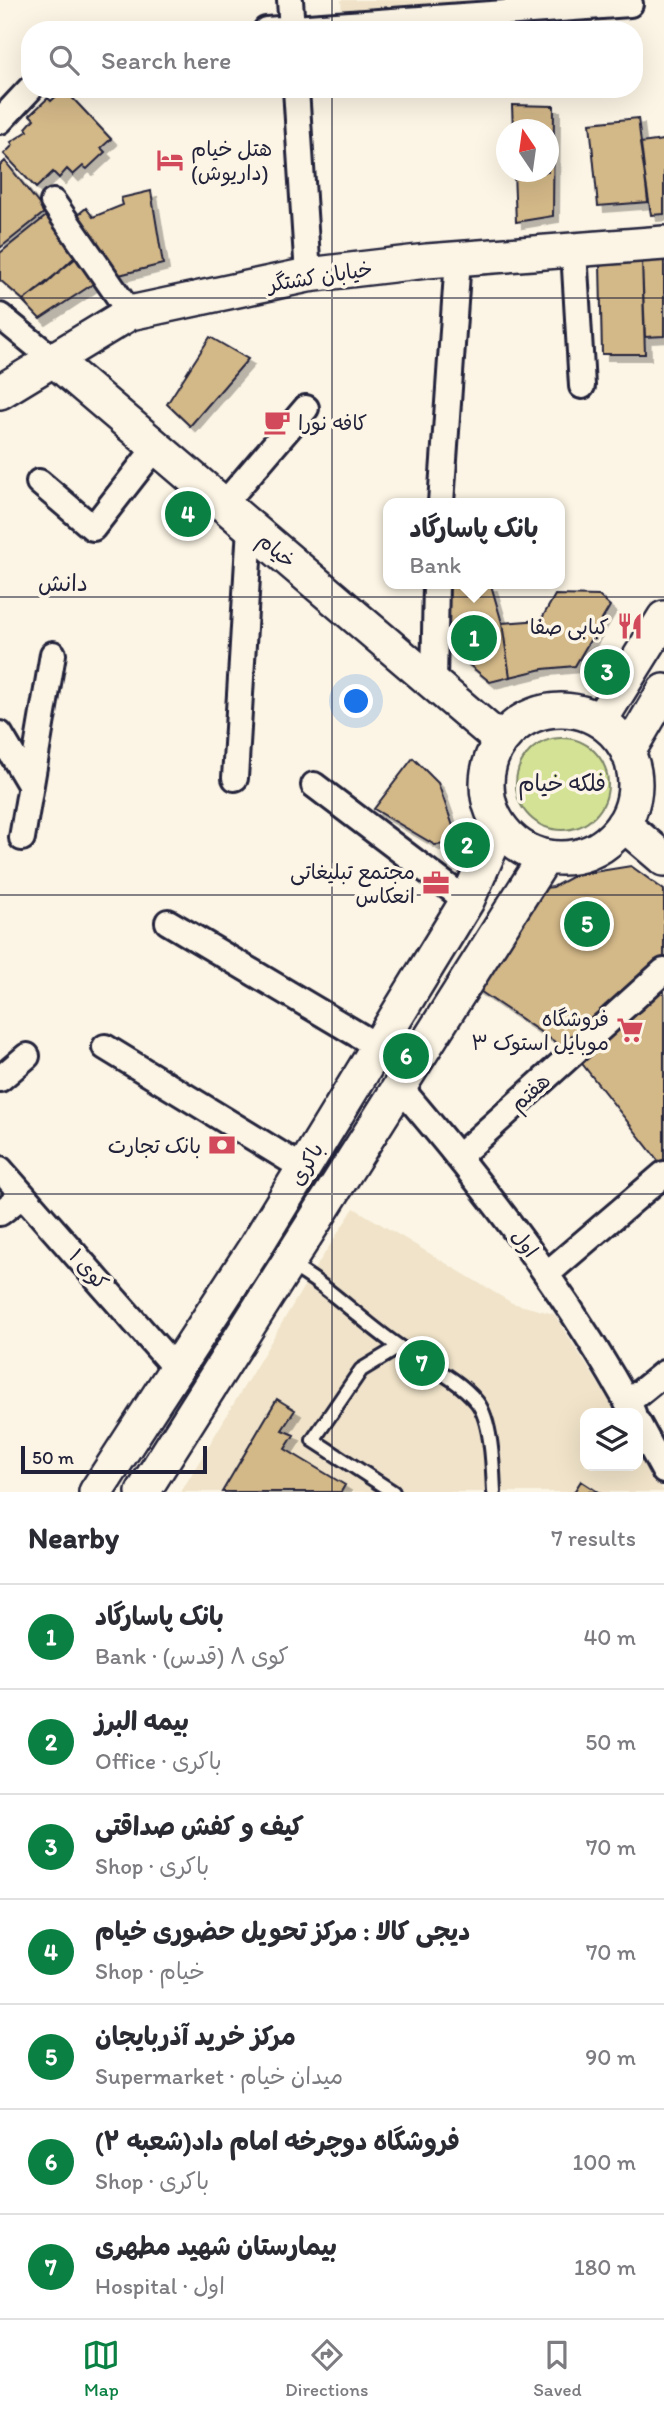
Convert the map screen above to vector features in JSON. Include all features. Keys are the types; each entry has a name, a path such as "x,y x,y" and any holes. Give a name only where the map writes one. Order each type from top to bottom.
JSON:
{"main road":[{"name":"خیابان کشتگر","path":"0,392 130,313 308,275 458,259 664,243"},
{"name":"خیام","path":"54,360 434,681 500,740"},
{"path":"600,721 664,618"},
{"path":"628,752 664,691"},
{"path":"556,710 579,712 600,721 616,734 628,752 634,770 635,789 623,824 597,849 563,858 545,857 513,841 500,827 491,811 487,784 491,757 500,740 513,727 533,715 556,710"},
{"path":"623,824 664,859"},
{"name":"باکری","path":"96,1492 256,1246 467,901 500,827"},
{"name":"باکری","path":"151,1484 398,1085 545,857"},
{"path":"256,1246 287,1264"}],"street":[{"path":"290,0 292,21"},
{"path":"391,21 630,4"},
{"path":"0,121 22,98"},
{"path":"297,98 308,275"},
{"path":"53,202 130,313"},
{"path":"574,251 582,386"},
{"path":"441,498 458,259"},
{"path":"0,316 54,360"},
{"path":"224,504 306,408"},
{"path":"39,482 93,528 156,447"},
{"path":"234,778 250,527"},
{"path":"434,681 436,589"},
{"path":"22,838 29,783 53,654"},
{"path":"0,734 29,783"},
{"path":"314,785 467,901"},
{"path":"168,922 377,1046"},
{"name":"هفتم","path":"459,1156 664,971"},
{"path":"105,1047 303,1168"},
{"path":"0,1079 27,1056"},
{"name":"اول","path":"398,1085 459,1156 548,1273 630,1408"},
{"name":"کوی ۱","path":"0,1169 177,1370"},
{"path":"548,1273 664,1174"},
{"path":"0,1213 23,1195"},
{"path":"637,1408 664,1373"},
{"name":"اول","path":"643,1432 664,1471"}],"lane":[{"path":"287,1264 310,1276 399,1347 433,1365 479,1404 491,1444 494,1492"},
{"path":"386,1490 313,1440 361,1370 399,1347"}],"shaded area":[{"path":"341,0 574,0 342,13"},
{"path":"354,1208 512,1303 554,1314 614,1408 580,1408 580,1471 643,1471 643,1456 664,1492 181,1492 310,1276"}],"green space":[{"path":"562,738 580,742 594,752 604,766 608,784 604,802 594,816 580,826 562,830 544,826 530,816 520,802 516,784 520,766 530,752 544,742"}],"building":[{"path":"48,98 51,101 54,98 72,98 111,139 101,148 105,152 87,169 83,166 73,175 67,169 59,178 53,172 36,188 4,154 13,145 11,142 28,131 26,128 34,119 30,115"},
{"path":"512,105 554,106 554,119 513,119"},
{"path":"638,118 648,202 598,206 590,123"},
{"path":"664,140 664,214 651,215 640,143"},
{"path":"5,161 45,212 0,248 0,166"},
{"path":"514,182 553,182 553,216 516,222"},
{"path":"151,191 163,264 115,276 74,218 86,208 93,217 123,205 121,198"},
{"path":"50,213 79,253 45,285 23,300 0,280 0,253"},
{"path":"81,254 99,280 40,319 23,301"},
{"path":"664,260 664,336 645,337 642,261"},
{"path":"642,261 645,354 602,354 600,264"},
{"path":"210,337 248,359 190,426 167,404"},
{"path":"439,589 492,589 502,623 510,677 490,682 439,640"},
{"path":"555,595 599,596 610,606 575,666 543,669 510,677 502,623 541,620"},
{"path":"413,758 438,783 453,826 452,837 447,844 435,845 374,809"},
{"path":"631,866 664,890 664,959 564,1048 471,985 533,889 553,887 575,875"},
{"path":"664,986 664,1159 660,1163 576,1056"},
{"path":"277,1399 295,1410 282,1430 294,1435 285,1449 345,1485 341,1492 222,1492"},
{"path":"581,1481 598,1492 574,1492"}],"place":[{"name":"هتل خیام (داریوش)","path":"170,160"},
{"name":"کافه نورا","path":"277,422"},
{"name":"دیجی کالا : مرکز تحویل حضوری خیام","path":"188,514"},
{"name":"کبابی صفا","path":"630,626"},
{"name":"بانک پاسارگاد","path":"474,638"},
{"name":"کیف و کفش صداقتی","path":"607,672"},
{"name":"بیمه البرز","path":"467,845"},
{"name":"مجتمع تبلیغاتی انعکاس","path":"436,883"},
{"name":"مرکز خرید آذربایجان","path":"587,924"},
{"name":"فروشگاه موبایل استوک ۳","path":"630,1030"},
{"name":"فروشگاه دوچرخه امام داد(شعبه ۲)","path":"406,1056"},
{"name":"بانک تجارت","path":"222,1145"},
{"name":"بیمارستان شهید مطهری","path":"422,1363"}],"district":[{"name":"دانش","path":"63,583"},
{"name":"فلکه خیام","path":"562,783"}]}
